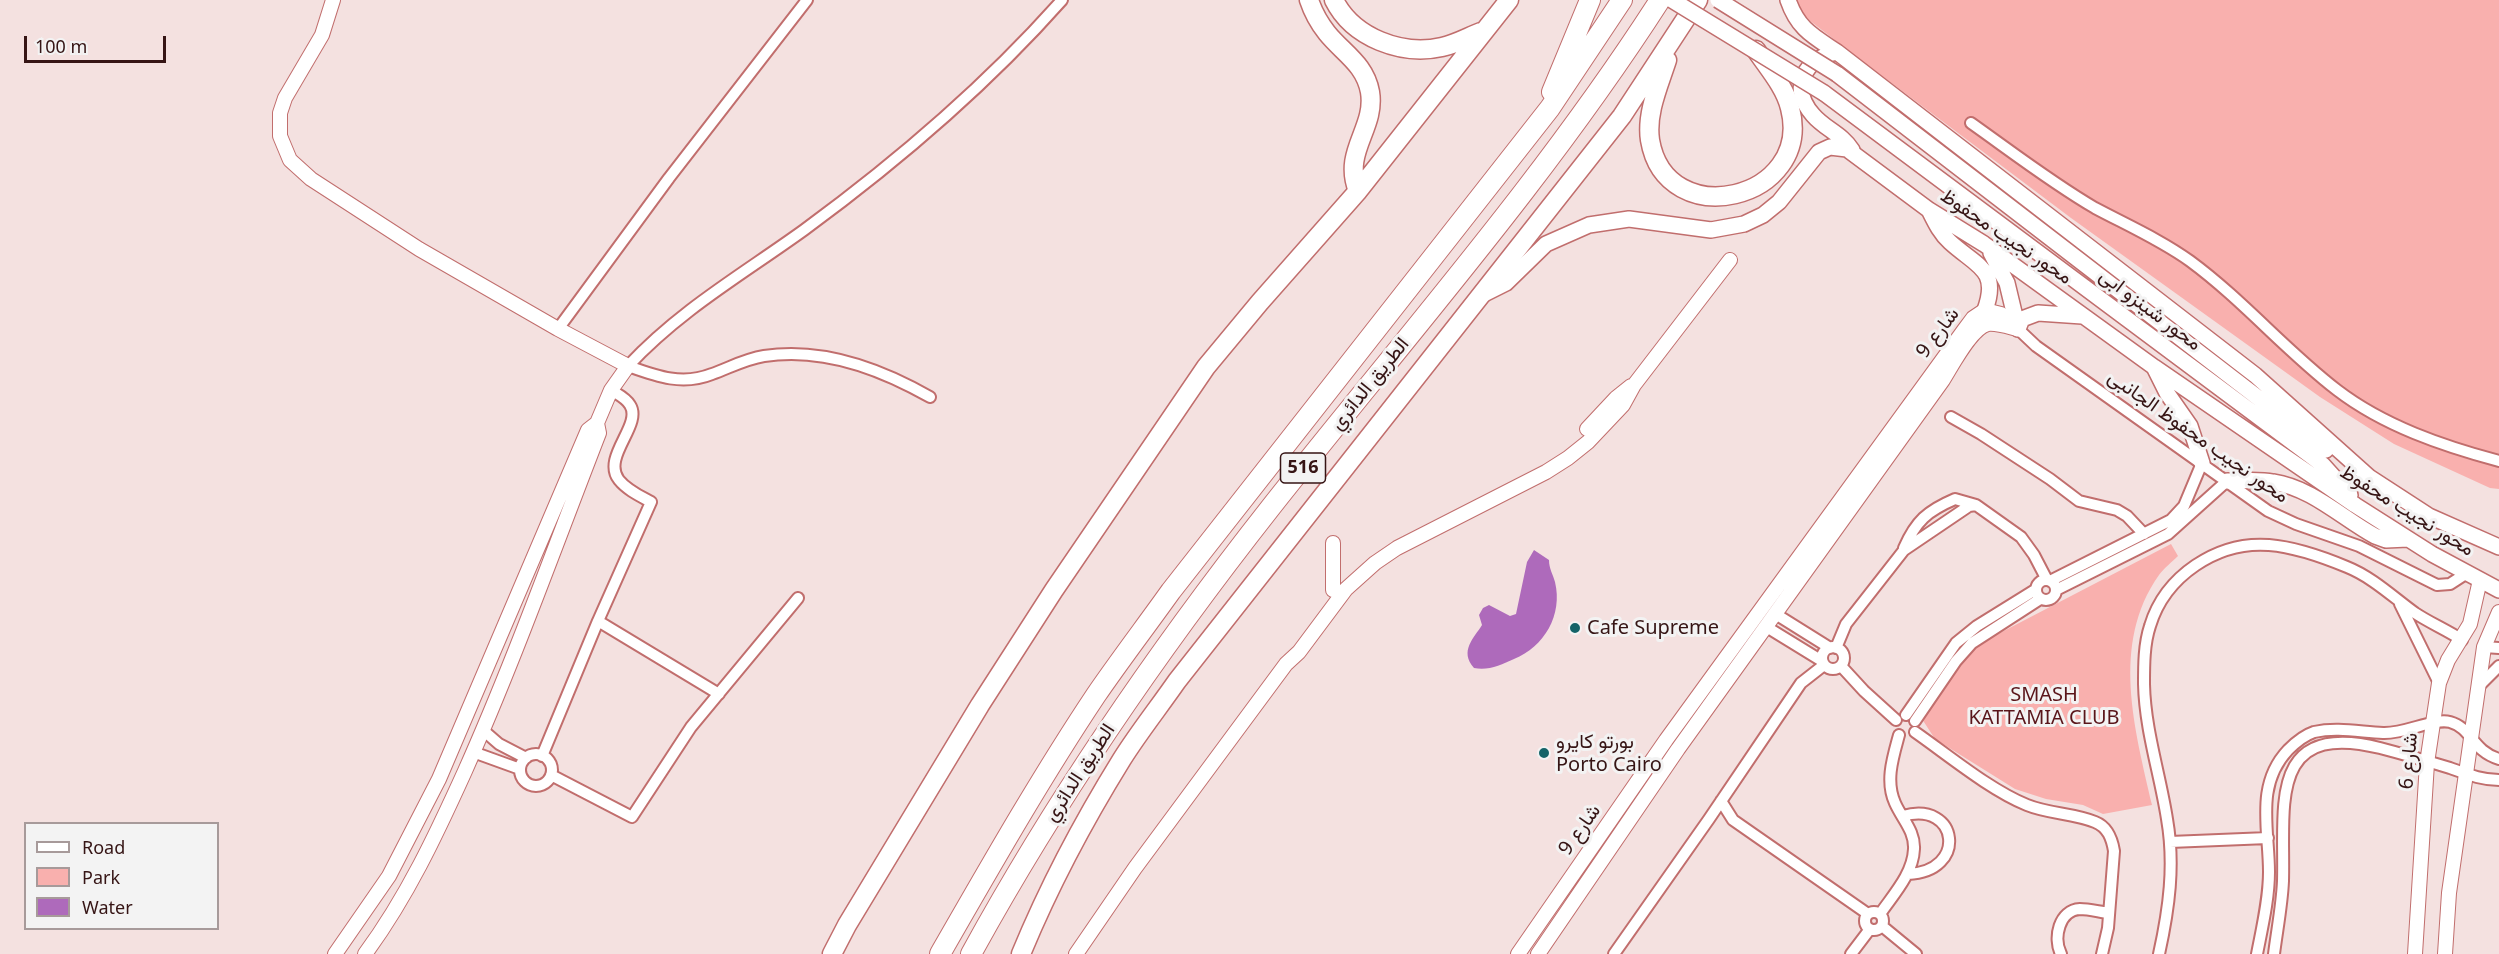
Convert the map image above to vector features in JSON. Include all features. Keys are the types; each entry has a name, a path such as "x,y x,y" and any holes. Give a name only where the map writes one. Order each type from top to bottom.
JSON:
{"highway":[{"path":"1309,0 1320,23 1359,65 1368,83 1370,112 1353,160 1353,176 1358,191"},
{"path":"1334,0 1343,14 1360,29 1379,40 1399,47 1421,50 1442,47 1485,30"},
{"path":"832,954 847,925 980,705 1054,590 1206,367 1358,191 1509,0"},
{"path":"1550,108 1557,78 1590,0"},
{"name":"الطريق الدائري","path":"940,954 990,866 1096,695 1124,655 1171,591 1550,108 1622,0"},
{"name":"الطريق الدائري","path":"971,954 1013,877 1070,787 1193,609 1269,510 1518,200 1581,116 1660,0"},
{"name":"الطريق الدائري","path":"1021,954 1047,894 1086,819 1123,757 1227,616 1622,116 1698,0"},
{"path":"1672,42 1653,106 1649,128 1652,148 1661,167 1676,183 1694,193 1716,197 1737,195 1758,186 1781,164 1790,143 1792,121 1783,89 1756,50"}],"main road":[{"name":"محور شينزو ابى","path":"1672,0 1824,93 2323,465 2344,487 2355,505"},
{"name":"محور شينزو ابى","path":"1718,0 1837,74 2347,466 2369,477"},
{"name":"محور نجيب محفوظ","path":"1788,0 1805,32 1837,52 2255,375 2369,477 2429,516 2499,547"},
{"name":"محور نجيب محفوظ","path":"1837,52 1824,55 1811,63 1803,76 1802,91 1813,115 1845,140 1852,151 1929,210 1984,244 2154,367 2355,505 2408,539 2499,590"},
{"path":"1480,296 1506,283 1546,244 1589,225 1629,219 1711,230 1744,224 1763,215 1779,202 1820,152 1836,147 1852,151"},
{"path":"1929,210 1938,228 1949,242 1986,273 1991,287 1985,310"},
{"path":"1984,244 2004,276 2013,303 2018,329"},
{"path":"2018,329 2022,319 2033,314 2084,316"},
{"path":"2154,367 2167,393 2190,426 2202,463"},
{"path":"2227,481 2264,481 2292,486 2309,494 2375,536 2386,540 2408,539"}],"street":[{"path":"333,0 322,35 285,98 280,113 280,136 290,160 312,179 419,249 558,329 628,366 655,376 683,381 704,377 764,356 812,357 873,370 930,397"},
{"path":"558,329 669,178 807,0"},
{"path":"335,954 389,876 435,788 588,430 597,423 611,390 628,366 685,313 804,230 907,151 1004,63 1062,0"},
{"path":"1971,123 2066,190 2189,261 2241,302 2305,364 2340,392 2378,415 2416,433 2457,450 2499,461"},
{"path":"1076,954 1135,868 1289,660 1299,652 1346,589 1375,563 1409,542 1557,466 1593,430 1623,405 1634,385 1730,260"},
{"name":"شارع 9","path":"1538,954 1672,745 1973,318 1985,310 2001,314 2018,329"},
{"name":"شارع 9","path":"1518,954 1672,745 1765,626 1975,333 1988,324 2018,329"},
{"name":"محور نجيب محفوظ الجانبى","path":"2018,329 2037,346 2277,516 2359,546 2437,585 2450,584 2473,577"},
{"path":"542,756 651,502 625,486 616,474 616,459 633,412 627,401 611,390"},
{"path":"1952,417 2011,453 2079,501 2117,510 2127,516 2144,534"},
{"path":"365,954 391,918 419,870 484,731 599,434 597,423"},
{"path":"1289,660 1296,641 1333,591 1361,563 1388,543 1549,460 1593,430"},
{"path":"2051,584 2163,525 2178,513 2202,463"},
{"path":"1908,722 1907,737 1899,735 1894,728 1908,722 1972,643 2038,595 2039,582 2051,584 2168,534 2227,481"},
{"path":"1619,951 1801,683 1823,663 1825,650 1833,648 1846,624 1904,550 1912,531 1920,520 1955,499 1976,505 2021,537 2034,555 2051,584 2051,599 2038,595"},
{"path":"1904,550 1962,510 1976,505"},
{"path":"1333,543 1333,591"},
{"path":"2159,954 2168,907 2170,842 2148,725 2144,686 2145,647 2158,605 2170,587 2186,571 2224,550 2246,545 2290,548 2348,567 2373,581 2431,623 2462,640"},
{"name":"شارع 6","path":"2415,954 2421,890 2427,763 2432,723 2439,683 2448,660 2470,624 2473,577"},
{"path":"551,775 632,817 682,739 798,597"},
{"path":"2398,601 2439,683"},
{"path":"2445,954 2449,893 2484,647 2499,612"},
{"path":"1774,613 1843,653 1841,666"},
{"path":"598,621 719,694"},
{"path":"1765,626 1833,669 1841,666"},
{"path":"2484,647 2499,648"},
{"path":"1841,666 1864,691 2008,797 2040,810 2097,823 2106,830 2112,840 2114,851 2108,928 2102,954"},
{"path":"2479,686 2499,666"},
{"path":"2257,954 2269,875 2266,798 2272,772 2294,744 2312,733 2331,729 2397,733 2441,721 2462,728 2477,748 2499,759"},
{"path":"484,731 508,750 526,758"},
{"path":"1880,914 1908,873 1914,850 1913,838 1895,803 1890,782 1892,760 1899,735"},
{"path":"2274,954 2283,884 2285,788 2289,773 2299,760 2317,747 2360,743 2487,780 2499,780"},
{"path":"473,752 520,769"},
{"path":"534,755 542,756 549,762 551,775 543,785 531,785 524,781 520,769 526,758 534,755"},
{"path":"1721,801 1733,820 1868,914 1876,912 1880,914"},
{"path":"1903,816 1918,813 1939,819 1946,829 1949,841 1947,854 1939,864 1921,873 1908,873"},
{"path":"1709,819 1733,820"},
{"path":"2170,842 2268,838"},
{"path":"2061,954 2057,946 2058,934 2061,921 2068,913 2079,909 2109,913"},
{"path":"1868,914 1865,922 1870,929"},
{"path":"1880,914 1882,926"},
{"path":"1870,929 1879,929 1882,926"},
{"path":"1882,926 1916,954"},
{"path":"1535,929 1548,940"},
{"path":"1851,954 1870,929"}],"green space":[{"path":"1795,0 2499,0 2499,489 2490,488 2394,444 2320,397 2071,218 1857,57 1805,17"},
{"name":"SMASH KATTAMIA CLUB","path":"2171,544 2178,556 2159,575 2144,602 2135,630 2131,658 2134,717 2152,805 2103,814 2083,805 2046,799 2015,789 1935,739 1922,719 1971,648"}],"water":[{"path":"1534,550 1549,560 1555,582 1556,606 1549,628 1534,647 1525,654 1494,667 1474,668 1468,656 1468,650 1482,625 1479,615 1483,608 1489,605 1510,616 1516,614 1527,562"}],"place":[{"name":"Cafe Supreme","path":"1575,628"},
{"name":"بورتو كايرو Porto Cairo","path":"1544,753"}]}
